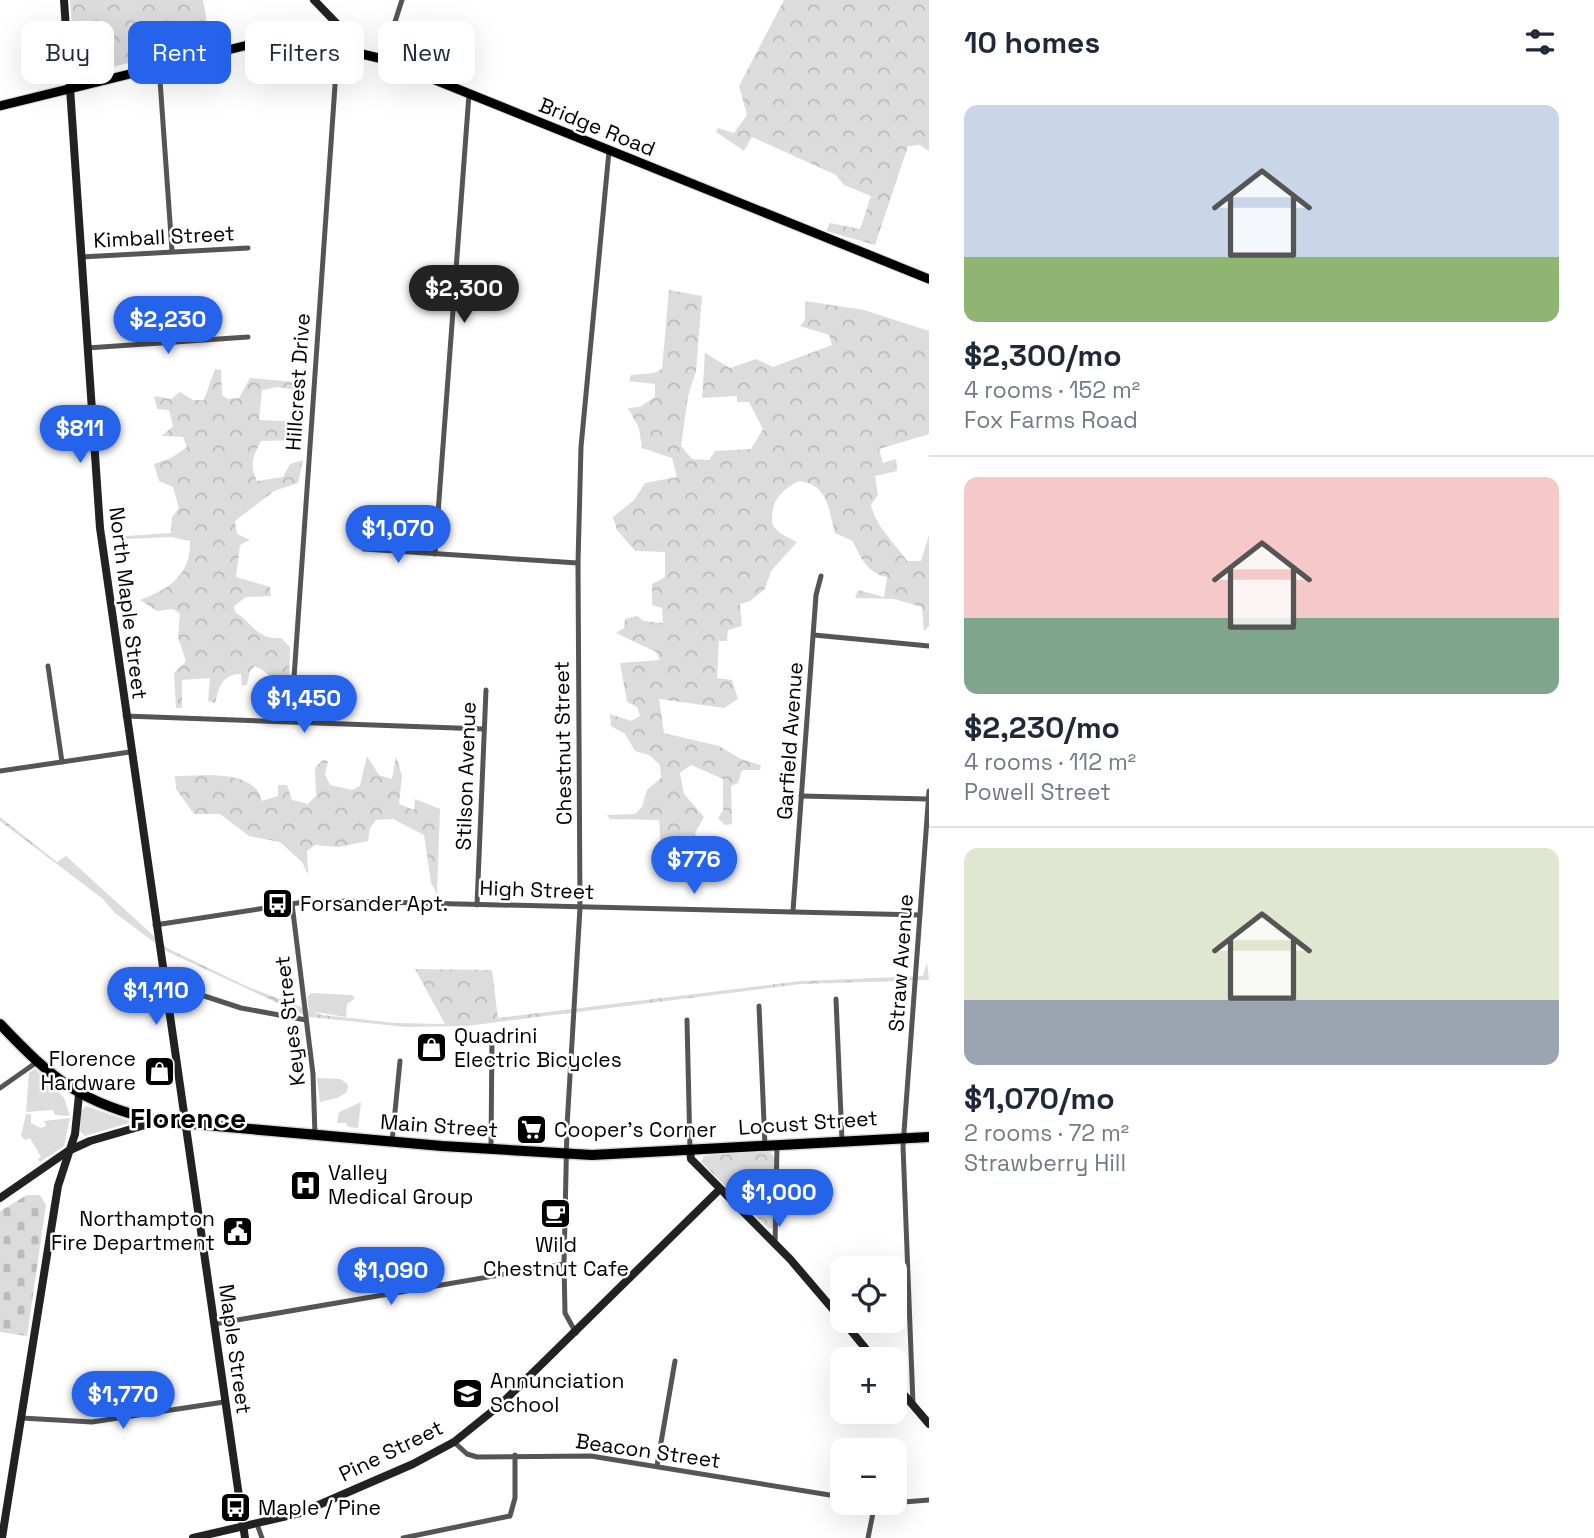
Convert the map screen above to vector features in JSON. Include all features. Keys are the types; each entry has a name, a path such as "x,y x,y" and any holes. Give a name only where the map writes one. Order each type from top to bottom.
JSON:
{"highway":[{"name":"Main Street","path":"0,1024 37,1062 79,1095 120,1112 159,1121 392,1142 568,1154 625,1155 690,1150"},
{"name":"Locust Street","path":"690,1150 929,1137"}],"main road":[{"name":"North Maple Street","path":"64,0 99,520 185,1124"},
{"path":"314,0 334,21"},
{"name":"Bridge Road","path":"0,106 128,74"},
{"name":"Bridge Road","path":"445,84 929,279"},
{"path":"2,1538 61,1172 75,1134 79,1095"},
{"path":"0,1198 68,1151 90,1141 159,1121"},
{"name":"Maple Street","path":"185,1124 245,1538"},
{"path":"690,1150 691,1159 775,1245 830,1307"},
{"path":"41,1172 61,1172"},
{"name":"Pine Street","path":"193,1538 300,1513 413,1464 454,1442 500,1405 576,1333 720,1189"},
{"path":"853,1333 864,1347"},
{"path":"907,1397 929,1424"}],"street":[{"path":"395,21 402,0"},
{"path":"160,84 172,251"},
{"name":"Hillcrest Drive","path":"291,721 335,84"},
{"path":"435,554 470,94"},
{"name":"Chestnut Street","path":"576,1333 565,1313 564,1264 580,908 578,563 584,383 609,151"},
{"name":"Kimball Street","path":"81,257 248,248"},
{"path":"87,348 248,337"},
{"path":"363,549 578,563"},
{"name":"Garfield Avenue","path":"793,911 816,595 821,576"},
{"path":"814,635 929,646"},
{"path":"48,666 62,762"},
{"name":"Stilson Avenue","path":"477,905 486,690"},
{"path":"125,716 484,729"},
{"path":"0,771 130,752"},
{"name":"Straw Avenue","path":"913,1404 904,1137 929,792"},
{"path":"801,796 928,799"},
{"name":"High Street","path":"155,925 292,904 347,901 920,915"},
{"name":"Keyes Street","path":"292,904 313,1074 315,1135"},
{"path":"166,995 192,992 240,1008 306,1020"},
{"path":"836,999 842,1140"},
{"path":"758,1006 765,1145"},
{"path":"687,1020 690,1150"},
{"path":"491,1149 492,1035"},
{"path":"392,1142 400,1060"},
{"path":"0,1088 37,1062"},
{"path":"775,1245 777,1144"},
{"path":"214,1324 564,1264"},
{"path":"657,1466 675,1361"},
{"path":"21,1418 92,1422 224,1402"},
{"name":"Beacon Street","path":"454,1442 467,1454 477,1457 591,1457 830,1495"},
{"path":"403,1538 510,1516 515,1498 515,1455"},
{"path":"907,1502 929,1500"},
{"path":"868,1538 873,1515"},
{"path":"257,1524 262,1538"}],"green space":[{"path":"70,0 203,0 207,21 128,21 128,63 114,66 114,21 72,21"},
{"path":"784,0 929,0 929,151 920,145 908,146 875,245 826,231 830,223 860,229 871,196 844,185 836,175 752,137 744,151 716,132 718,128 734,133 747,115 739,86"},
{"path":"669,290 702,296 696,371 688,396 681,446 692,459 709,460 715,451 751,449 763,429 749,402 737,402 737,396 702,398 705,353 730,368 756,359 773,367 832,345 829,335 800,326 805,320 805,301 864,310 929,331 929,434 879,449 883,463 896,459 897,471 875,476 878,495 871,505 881,527 907,561 921,561 929,535 929,626 924,631 922,607 894,599 855,598 858,590 884,597 887,577 870,569 853,541 835,533 826,499 816,487 799,481 781,494 774,505 773,526 781,534 797,542 771,571 765,589 750,601 740,604 742,626 728,630 727,641 719,641 717,678 732,680 738,699 724,708 659,699 664,733 719,746 741,759 761,765 760,770 742,770 738,783 731,786 732,824 725,825 718,818 723,811 723,779 691,765 680,773 684,794 704,817 695,833 701,849 701,871 688,865 671,867 669,851 661,847 659,820 610,819 607,815 635,814 642,807 647,790 661,778 660,765 649,755 635,751 625,734 611,726 610,714 631,721 640,716 637,707 627,702 620,663 660,660 656,652 616,633 624,628 625,619 637,616 644,621 663,623 662,608 652,605 652,584 665,577 665,552 635,551 617,530 613,517 634,500 645,483 677,477 672,458 642,448 639,428 628,408 640,407 655,397 655,384 629,381 631,375 654,373 662,369"},
{"path":"215,369 221,370 222,395 228,399 239,398 250,378 305,383 305,391 277,387 262,390 259,420 302,422 301,440 261,441 253,465 257,481 283,477 290,464 303,460 298,483 274,491 235,521 237,534 250,540 240,545 236,577 270,587 271,596 246,597 234,606 235,612 261,634 281,638 290,647 289,691 255,666 250,671 247,685 242,686 241,674 225,679 215,703 208,701 210,678 182,680 182,708 176,708 174,673 186,661 178,637 180,614 173,609 157,611 140,600 169,585 182,572 187,563 190,541 171,537 127,539 125,536 171,533 172,517 179,508 173,487 159,481 154,464 171,458 187,447 183,437 162,436 173,426 169,410 157,409 154,396 171,399 180,392 193,400 204,400"},
{"path":"367,756 379,775 392,779 396,756 402,776 399,804 414,810 415,799 440,809 437,894 431,883 424,835 393,819 376,820 370,828 368,841 339,847 315,845 307,851 308,874 302,862 280,842 249,836 220,814 194,814 176,789 175,776 225,776 249,783 257,790 262,801 278,796 278,785 287,785 292,800 308,804 316,796 315,768 323,760 328,761 325,774 330,785 352,790 360,786"},
{"path":"0,817 57,862 66,856 167,948 248,987 322,1015 396,1023 445,1024 415,969 492,970 498,1018 801,981 923,976 927,962 929,980 801,984 466,1026 406,1027 308,1017 166,951 0,821"},
{"path":"311,993 352,995 355,998 347,1004 346,1017 309,1011 307,997"},
{"path":"35,1069 64,1098 70,1116 55,1115 53,1110 26,1112 29,1073"},
{"path":"317,1078 341,1079 348,1085 347,1092 337,1098 320,1102"},
{"path":"361,1102 358,1128 337,1123 339,1112"},
{"path":"86,1106 129,1123 85,1136 80,1131 81,1111"},
{"path":"26,1114 31,1114 31,1123 41,1128 46,1126 44,1121 70,1118 64,1146 40,1162 38,1159 41,1157 30,1138 25,1140 21,1136"},
{"path":"769,1150 775,1158 774,1220 773,1228 769,1229 701,1162 704,1156"},
{"path":"27,1195 40,1195 46,1205 27,1336 0,1332 0,1211"}],"place":[{"name":"Forsander Apt.","path":"277,904"},
{"name":"Quadrini Electric Bicycles","path":"431,1048"},
{"name":"Florence Hardware","path":"159,1071"},
{"name":"Cooper's Corner","path":"531,1130"},
{"name":"Valley Medical Group","path":"305,1185"},
{"name":"Wild Chestnut Cafe","path":"556,1213"},
{"name":"Northampton Fire Department","path":"238,1231"},
{"name":"Annunciation School","path":"467,1393"},
{"name":"Maple / Pine","path":"235,1508"}],"district":[{"name":"Florence","path":"188,1118"}]}
